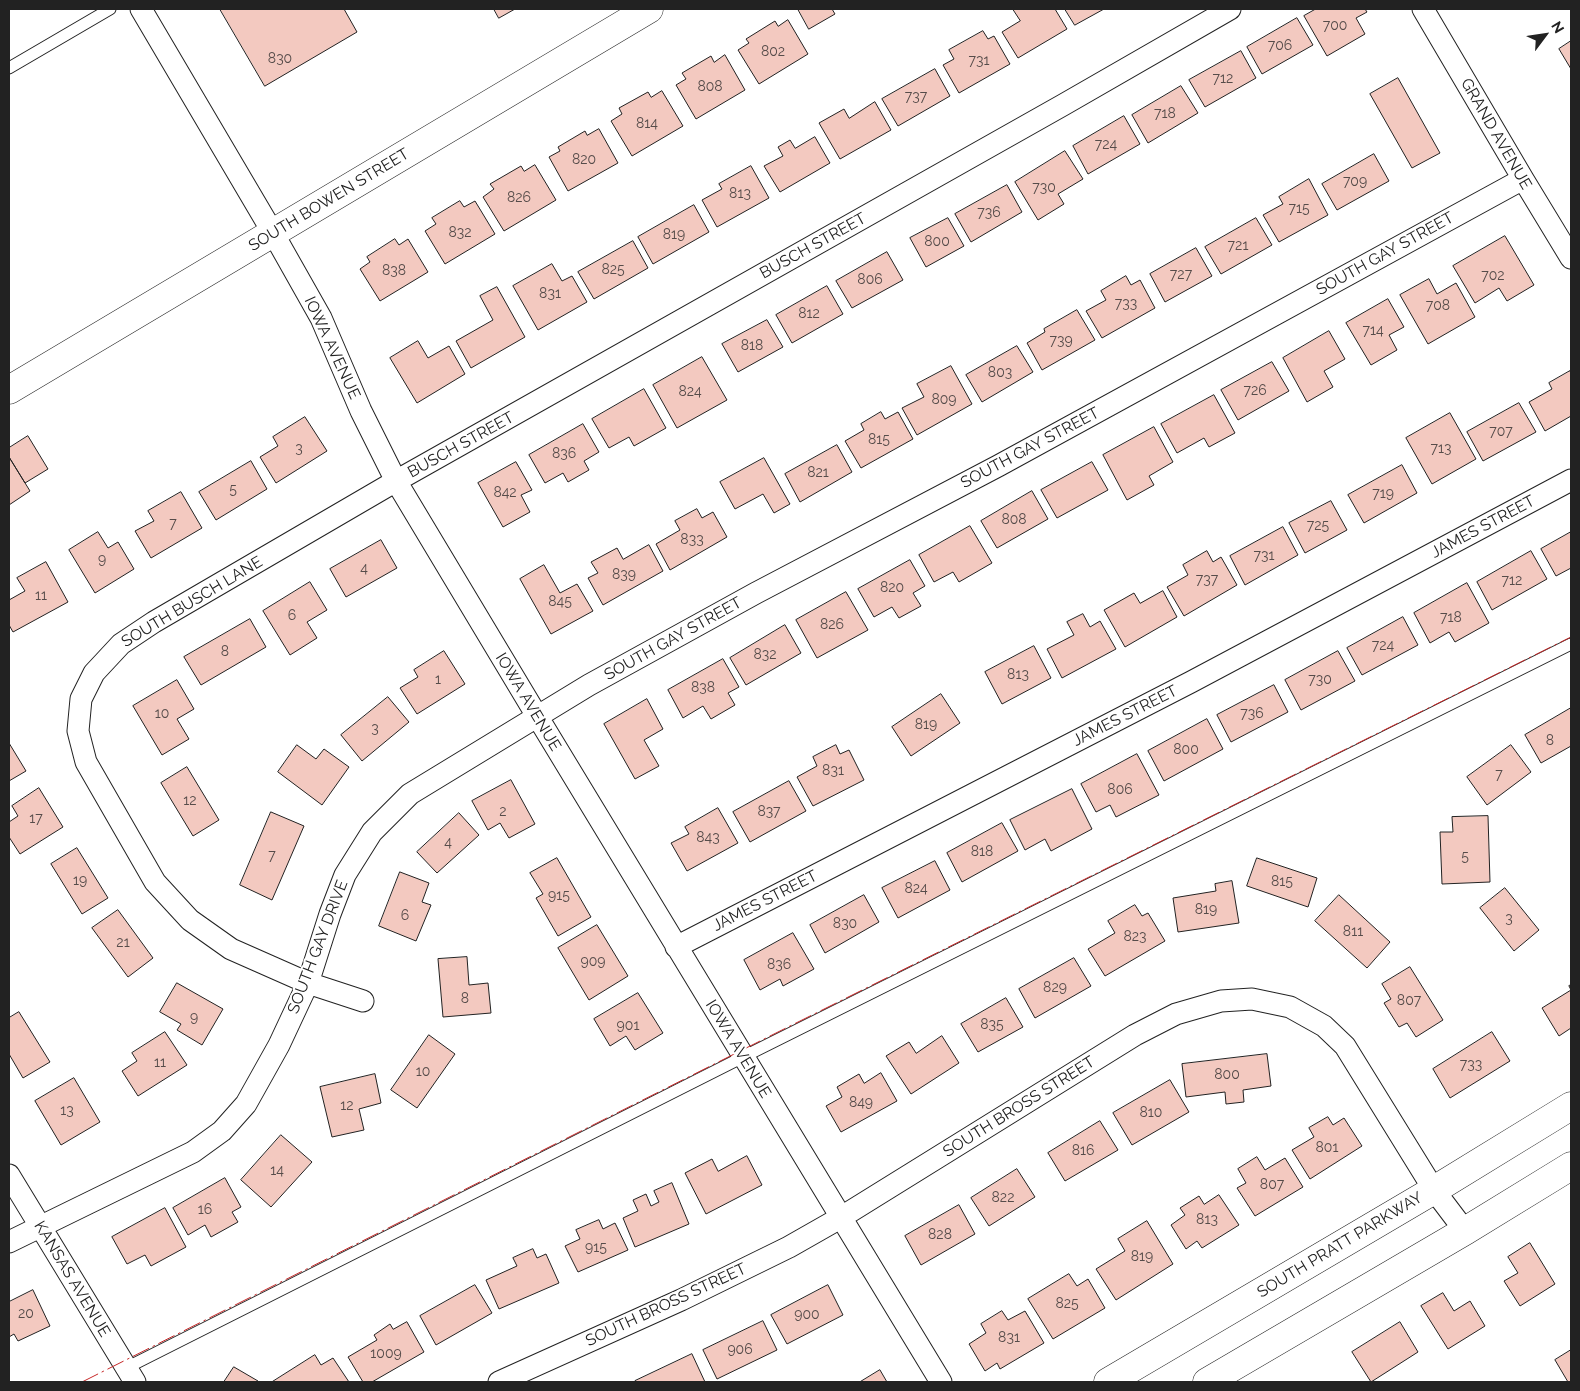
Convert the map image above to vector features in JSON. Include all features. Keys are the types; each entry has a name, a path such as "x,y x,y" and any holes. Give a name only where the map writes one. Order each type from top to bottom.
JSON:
{"street":[{"name":"IOWA AVENUE","path":"141,9 321,318 361,411 396,481 676,947 941,1382"},
{"name":"SOUTH BOWEN STREET","path":"9,390 649,9"},
{"name":"BUSCH STREET","path":"396,481 1037,120 1230,9"},
{"name":"GRAND AVENUE","path":"1423,9 1571,258"},
{"name":"SOUTH GAY STREET","path":"537,716 748,597 998,466 1523,179"},
{"name":"JAMES STREET","path":"676,947 1191,682 1571,480"},
{"name":"SOUTH BUSCH LANE","path":"363,1001 308,983 231,950 190,920 155,882 86,762 78,731 81,699 94,673 121,644 154,622 396,481"},
{"name":"SOUTH GAY DRIVE","path":"9,1242 193,1152 222,1131 246,1104 280,1045 308,983 330,914 345,875 372,832 410,794 537,716"},
{"name":"SOUTH BROSS STREET","path":"499,1382 681,1300 789,1247 840,1218 1135,1035 1176,1014 1221,1001 1252,999 1290,1007 1324,1026 1345,1046 1434,1190 1465,1231"},
{"name":"SOUTH PRATT PARKWAY","path":"1108,1382 1434,1190 1571,1106"},
{"path":"1207,1382 1465,1231 1571,1166"},
{"name":"KANSAS AVENUE","path":"9,1175 131,1375"}],"lane":[{"path":"9,68 110,9"},
{"path":"131,1375 743,1057 1571,644"}],"building":[{"path":"220,9 344,9 357,32 265,86"},
{"path":"494,9 515,9 499,18"},
{"path":"798,9 832,9 835,14 809,29"},
{"path":"1013,9 1055,9 1067,29 1018,58 1002,32 1020,21"},
{"path":"1065,9 1104,9 1075,25"},
{"path":"1316,9 1365,9 1367,12 1356,18 1365,34 1327,56 1304,16"},
{"path":"1297,18 1313,45 1262,74 1247,47"},
{"path":"788,20 808,54 759,84 738,50 749,43 746,39 775,21 778,26"},
{"path":"983,31 988,39 994,36 1010,64 959,93 943,65 954,59 949,50"},
{"path":"1571,41 1571,69 1559,49"},
{"path":"1241,51 1256,78 1205,107 1189,80"},
{"path":"725,55 745,90 696,119 676,85 686,79 682,73 711,56 714,62"},
{"path":"935,69 950,96 898,126 882,99"},
{"path":"1398,78 1440,153 1412,168 1370,94"},
{"path":"1181,86 1198,113 1148,143 1132,115"},
{"path":"662,91 683,126 632,156 611,121 622,114 619,108 648,92 651,97"},
{"path":"875,102 891,130 840,159 819,123 844,109 849,118"},
{"path":"1124,116 1140,144 1088,174 1073,146"},
{"path":"599,129 618,163 568,191 549,157 560,151 558,147 585,131 587,135"},
{"path":"815,137 830,163 780,192 764,166 783,156 778,147 790,140 795,148"},
{"path":"1065,151 1083,179 1058,194 1064,204 1038,220 1015,182"},
{"path":"1374,154 1389,181 1337,210 1322,184"},
{"path":"535,165 556,200 504,231 483,197 494,189 490,184 521,166 524,171"},
{"path":"751,166 769,198 717,227 702,200 722,189 719,184"},
{"path":"1309,179 1328,215 1279,242 1263,215 1283,204 1279,197"},
{"path":"1007,185 1022,212 971,242 955,214"},
{"path":"460,201 464,207 475,201 495,234 445,264 425,231 436,224 432,218"},
{"path":"694,205 709,232 653,264 638,237"},
{"path":"948,218 964,246 926,267 910,238"},
{"path":"1256,218 1272,245 1221,274 1205,247"},
{"path":"1505,236 1534,285 1507,301 1499,288 1475,303 1453,266"},
{"path":"395,239 399,245 408,239 428,272 380,301 360,269 370,262 367,257"},
{"path":"633,241 648,268 594,299 578,272"},
{"path":"1196,248 1212,276 1165,302 1150,274"},
{"path":"887,252 903,280 852,308 836,281"},
{"path":"552,264 562,281 572,276 587,302 538,330 513,286"},
{"path":"1126,276 1131,285 1140,280 1155,308 1102,338 1086,311 1106,300 1101,291"},
{"path":"1429,279 1437,294 1456,283 1475,317 1428,344 1400,295"},
{"path":"827,286 843,314 792,343 776,315"},
{"path":"497,287 525,337 471,368 456,341 493,320 480,296"},
{"path":"1388,299 1404,327 1389,335 1397,350 1371,365 1346,323"},
{"path":"1077,310 1095,340 1042,370 1027,343 1045,332 1044,329"},
{"path":"767,320 783,347 738,372 722,344"},
{"path":"1329,331 1345,359 1324,371 1333,387 1307,402 1283,358"},
{"path":"418,341 428,358 449,346 465,374 417,403 390,358"},
{"path":"1017,346 1033,372 982,402 966,375"},
{"path":"702,357 727,400 677,428 653,385"},
{"path":"1272,362 1289,391 1238,420 1221,390"},
{"path":"951,366 972,404 917,435 902,408 924,397 917,384"},
{"path":"1570,371 1571,416 1545,431 1529,402 1552,389 1549,383"},
{"path":"644,389 666,428 634,446 629,437 609,448 592,419"},
{"path":"1214,395 1235,433 1209,447 1204,438 1177,453 1161,424"},
{"path":"1519,403 1536,432 1483,461 1467,432"},
{"path":"881,412 885,419 898,412 913,439 861,468 845,441 864,430 861,424"},
{"path":"1450,413 1476,459 1432,484 1406,438"},
{"path":"305,417 327,451 276,483 260,457 278,446 273,437"},
{"path":"583,424 599,452 584,461 589,470 568,482 563,473 545,483 529,455"},
{"path":"1154,427 1173,462 1149,476 1154,485 1127,500 1103,455"},
{"path":"28,436 48,469 25,483 9,457 9,448"},
{"path":"837,445 852,472 800,502 785,474"},
{"path":"9,457 30,491 9,505"},
{"path":"764,458 790,504 774,513 763,494 735,509 720,482"},
{"path":"251,461 267,489 216,520 199,492"},
{"path":"516,462 532,490 521,495 530,512 503,527 478,483"},
{"path":"1092,462 1108,490 1057,518 1041,490"},
{"path":"1402,465 1417,493 1364,523 1348,495"},
{"path":"1032,491 1048,519 997,548 981,521"},
{"path":"181,492 202,528 151,558 135,531 154,521 148,511"},
{"path":"1331,501 1347,530 1305,553 1289,523"},
{"path":"697,509 702,518 713,512 727,537 670,570 656,544 680,530 675,521"},
{"path":"970,526 992,563 959,582 953,572 934,582 919,555"},
{"path":"1283,527 1298,555 1245,585 1230,556"},
{"path":"98,532 108,548 118,542 134,569 95,593 69,550"},
{"path":"1571,532 1571,568 1556,576 1541,549"},
{"path":"381,540 397,568 346,597 330,569"},
{"path":"649,545 663,571 603,605 588,578 598,573 591,562 617,548 623,559"},
{"path":"1207,551 1213,562 1221,557 1237,585 1184,616 1167,587 1188,575 1183,565"},
{"path":"1531,551 1547,579 1492,610 1477,582"},
{"path":"910,560 925,586 913,593 921,606 899,618 892,607 874,617 858,589"},
{"path":"46,562 68,602 13,632 9,625 9,600 25,591 17,578"},
{"path":"544,565 560,593 577,584 593,611 551,634 520,579"},
{"path":"310,582 327,610 307,622 317,638 290,655 263,611"},
{"path":"1467,583 1489,623 1455,642 1449,632 1430,643 1414,613"},
{"path":"1163,591 1177,617 1125,647 1104,610 1134,593 1140,603"},
{"path":"846,592 868,630 817,658 796,620"},
{"path":"1083,614 1090,627 1100,621 1116,649 1062,678 1047,649 1074,635 1067,622"},
{"path":"1403,617 1418,645 1362,675 1347,648"},
{"path":"250,619 266,647 201,685 184,657"},
{"path":"785,625 801,653 746,685 730,658"},
{"path":"1034,646 1051,678 1002,704 985,672"},
{"path":"444,651 465,684 417,714 400,688 418,677 414,670"},
{"path":"1338,651 1355,681 1301,710 1285,680"},
{"path":"723,659 739,687 728,693 735,705 711,719 703,706 683,718 668,690"},
{"path":"177,680 194,709 177,719 189,739 162,755 133,706"},
{"path":"1274,685 1288,712 1231,742 1217,715"},
{"path":"941,694 960,723 911,756 892,727"},
{"path":"388,697 409,722 362,761 341,735"},
{"path":"647,699 663,729 644,740 659,766 635,779 604,724"},
{"path":"1571,708 1571,746 1541,763 1525,735"},
{"path":"1207,719 1223,749 1164,781 1148,751"},
{"path":"9,743 26,771 9,781"},
{"path":"297,745 316,759 324,749 349,767 322,805 278,772"},
{"path":"836,745 840,754 849,750 864,780 813,806 797,777 817,766 813,757"},
{"path":"1511,745 1531,772 1487,805 1467,777"},
{"path":"1137,754 1159,795 1116,817 1110,805 1096,812 1081,784"},
{"path":"187,767 219,820 193,836 161,783"},
{"path":"511,780 535,824 509,838 500,823 488,830 472,801"},
{"path":"789,781 806,811 750,842 733,812"},
{"path":"39,788 63,827 20,854 9,837 9,822 18,816 12,806"},
{"path":"1072,789 1092,829 1051,851 1045,839 1025,850 1010,820"},
{"path":"718,808 738,843 687,871 671,843 689,834 685,827"},
{"path":"271,812 304,826 272,900 240,885"},
{"path":"459,813 479,835 437,873 417,852"},
{"path":"1488,816 1490,882 1442,884 1440,832 1453,832 1452,817"},
{"path":"1002,823 1018,851 962,882 947,853"},
{"path":"77,848 108,898 82,914 51,864"},
{"path":"557,858 591,917 558,936 536,898 543,894 530,873"},
{"path":"1257,858 1317,878 1308,907 1247,886"},
{"path":"935,861 950,890 898,918 882,888"},
{"path":"400,872 429,883 422,902 431,905 416,941 379,926"},
{"path":"1232,881 1239,923 1178,932 1173,898 1216,891 1215,884"},
{"path":"1505,888 1539,930 1514,951 1480,908"},
{"path":"864,895 879,922 825,953 810,925"},
{"path":"1339,895 1390,942 1367,968 1315,921"},
{"path":"1135,905 1142,916 1148,913 1165,941 1105,976 1088,949 1115,933 1108,921"},
{"path":"118,910 153,958 128,977 92,928"},
{"path":"597,925 628,976 589,1000 558,948"},
{"path":"793,933 814,969 783,986 780,979 760,990 744,960"},
{"path":"467,957 469,985 488,983 491,1013 443,1017 438,959"},
{"path":"1074,958 1091,986 1035,1018 1019,989"},
{"path":"1410,967 1443,1020 1416,1037 1407,1023 1399,1027 1384,1003 1391,999 1382,984"},
{"path":"177,983 223,1009 202,1045 177,1030 181,1024 160,1012"},
{"path":"1571,990 1571,1028 1559,1036 1542,1008"},
{"path":"638,993 663,1033 635,1050 626,1036 610,1046 594,1019"},
{"path":"1006,998 1023,1027 978,1052 961,1024"},
{"path":"19,1012 50,1062 23,1078 9,1054 9,1018"},
{"path":"165,1032 187,1065 138,1096 122,1071 137,1061 132,1053"},
{"path":"1492,1032 1510,1061 1450,1098 1433,1069"},
{"path":"429,1035 455,1054 417,1108 391,1090"},
{"path":"942,1036 959,1063 911,1094 886,1056 909,1042 916,1053"},
{"path":"1267,1054 1271,1086 1243,1090 1244,1102 1226,1104 1225,1092 1186,1097 1182,1064"},
{"path":"881,1073 897,1101 841,1132 826,1106 842,1097 837,1087 859,1074 864,1083"},
{"path":"375,1074 381,1103 359,1109 364,1130 332,1137 320,1087"},
{"path":"74,1078 100,1122 61,1145 35,1101"},
{"path":"1170,1080 1189,1112 1132,1145 1113,1113"},
{"path":"1328,1117 1333,1125 1344,1118 1362,1146 1310,1179 1292,1150 1314,1137 1309,1128"},
{"path":"1100,1121 1118,1150 1065,1181 1048,1153"},
{"path":"281,1135 312,1162 271,1207 241,1180"},
{"path":"747,1156 762,1185 706,1214 685,1173 712,1159 718,1171"},
{"path":"1257,1157 1265,1170 1285,1158 1303,1187 1255,1216 1237,1188 1246,1183 1238,1169"},
{"path":"1017,1169 1035,1197 989,1226 971,1198"},
{"path":"225,1178 241,1207 232,1212 238,1222 211,1237 205,1225 188,1235 173,1208"},
{"path":"672,1183 689,1224 635,1247 623,1218 638,1211 633,1200 646,1194 651,1206 659,1202 654,1191"},
{"path":"1219,1195 1239,1225 1202,1248 1197,1241 1186,1249 1171,1225 1185,1215 1180,1208 1199,1196 1204,1204"},
{"path":"959,1205 975,1234 921,1265 905,1236"},
{"path":"165,1208 186,1247 151,1266 145,1255 127,1264 112,1237"},
{"path":"599,1220 603,1229 615,1223 628,1250 578,1272 565,1246 580,1239 576,1230"},
{"path":"1147,1221 1173,1264 1116,1300 1096,1269 1125,1251 1118,1239"},
{"path":"1530,1243 1555,1284 1520,1306 1504,1281 1518,1273 1508,1257"},
{"path":"533,1249 537,1258 546,1254 559,1283 499,1309 486,1280 517,1266 513,1258"},
{"path":"1069,1274 1077,1286 1088,1279 1105,1308 1053,1339 1028,1299"},
{"path":"475,1285 492,1313 436,1345 420,1316"},
{"path":"828,1285 843,1315 787,1344 771,1315"},
{"path":"33,1290 50,1326 18,1341 14,1334 9,1337 9,1302"},
{"path":"1443,1293 1454,1311 1470,1301 1485,1326 1448,1349 1421,1306"},
{"path":"1002,1311 1008,1320 1025,1311 1044,1343 1000,1369 997,1363 985,1371 969,1344 986,1333 981,1324"},
{"path":"763,1321 777,1350 717,1379 703,1350"},
{"path":"407,1322 424,1352 372,1382 363,1382 348,1357 377,1340 374,1335 390,1324 393,1329"},
{"path":"1400,1322 1418,1352 1371,1382 1352,1352"},
{"path":"1571,1350 1571,1382 1568,1382 1555,1360"},
{"path":"692,1354 705,1382 635,1382 635,1381"},
{"path":"315,1355 321,1365 333,1358 349,1382 272,1382"},
{"path":"234,1367 258,1381 258,1382 224,1382"},
{"path":"880,1370 887,1382 860,1382"}],"power":[{"path":"82,1382 776,1033 1571,637"}]}
